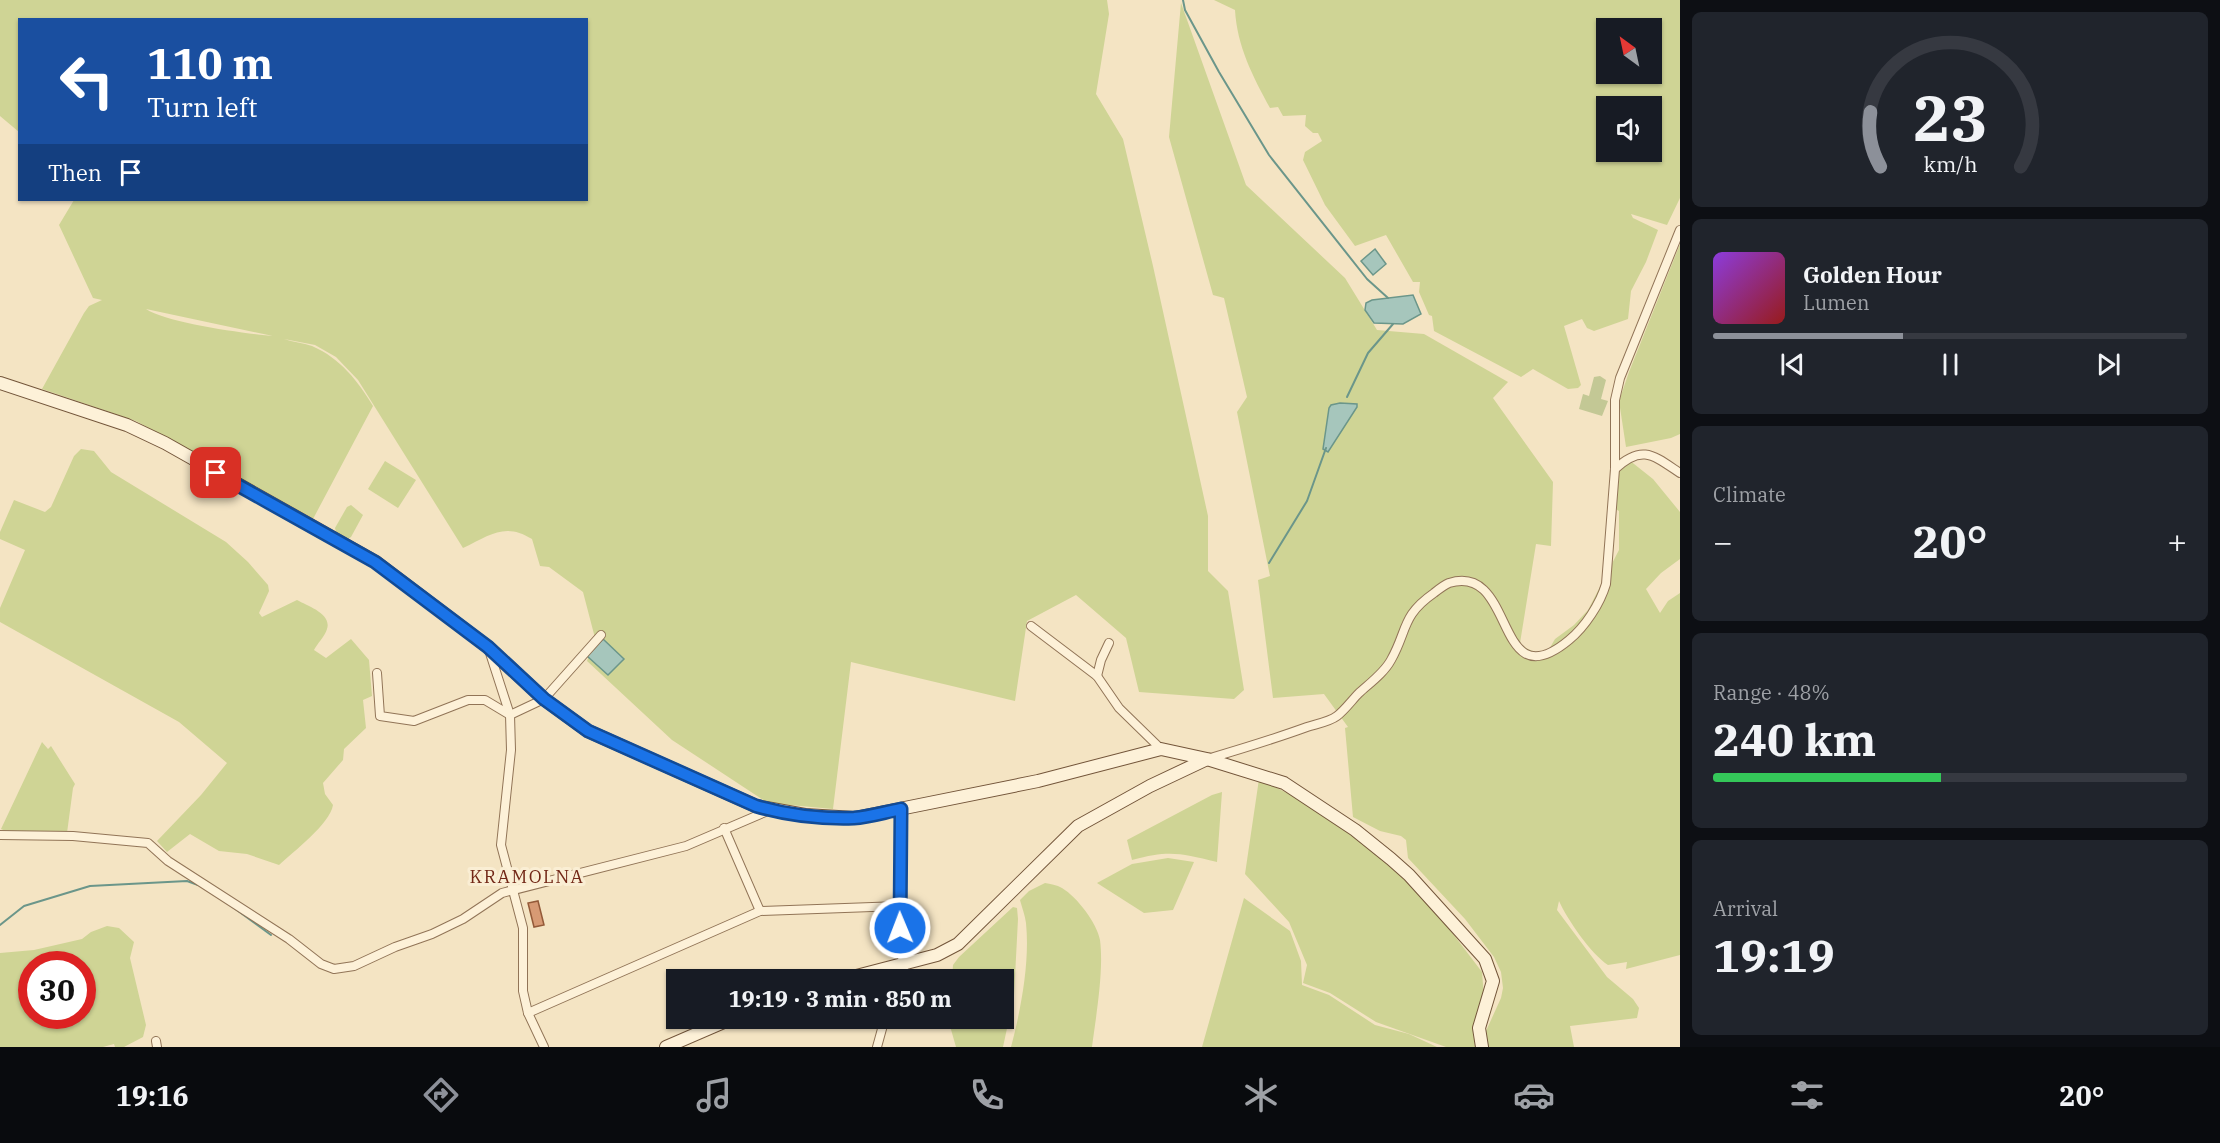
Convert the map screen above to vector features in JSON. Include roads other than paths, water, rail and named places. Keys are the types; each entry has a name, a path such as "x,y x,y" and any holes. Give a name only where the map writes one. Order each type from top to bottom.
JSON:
{"street":[{"path":"883,969 937,955 958,944 1078,826 1150,786 1207,759 1336,717 1390,662 1409,615 1423,600 1447,584 1465,580 1476,584 1489,595 1515,645 1525,654 1536,658 1544,657 1560,647 1589,618 1603,594 1615,469 1615,400 1620,378 1680,230"},
{"path":"0,383 89,411 165,443 375,562 488,647 544,699 588,731 756,806 806,816 855,818 1038,781 1161,749 1207,759 1284,783 1355,830 1409,875 1485,958 1493,981 1479,1028 1482,1047"},
{"path":"1615,469 1635,454 1646,453 1680,473"},
{"path":"1031,626 1097,676 1119,708 1161,749"},
{"path":"510,715 544,699 601,634"},
{"path":"1097,676 1109,643"},
{"path":"488,647 510,715 511,750 501,845 511,890 519,908 523,928 523,992 528,1013 544,1047"},
{"path":"377,673 380,716 414,721 468,700 485,700 510,715"},
{"path":"901,809 900,906 904,969"},
{"path":"0,836 73,836 148,843 176,867 289,939 321,964 334,969 354,966 395,947 432,934 463,919 502,893 525,889 686,846 770,810"},
{"path":"724,828 760,911"},
{"path":"528,1013 760,911 900,906"},
{"path":"666,1047 708,1029"},
{"path":"877,1047 882,1029"}],"water":[{"path":"1375,249 1386,264 1373,275 1361,261"},
{"path":"1413,295 1421,314 1403,324 1374,323 1365,310 1366,303 1372,300"},
{"path":"1357,404 1357,407 1328,452 1323,449 1329,408 1331,405"},
{"path":"603,639 624,659 608,675 587,656"}],"waterway":[{"path":"1183,0 1185,10 1219,72 1269,155 1367,279 1388,298"},
{"path":"1347,397 1368,353 1393,324"},
{"path":"1269,563 1307,501 1326,448"},
{"path":"0,925 24,906 90,886 187,881 198,885"},
{"path":"230,905 271,935"}],"district":[{"name":"KRAMOLNA","path":"527,877"}]}
